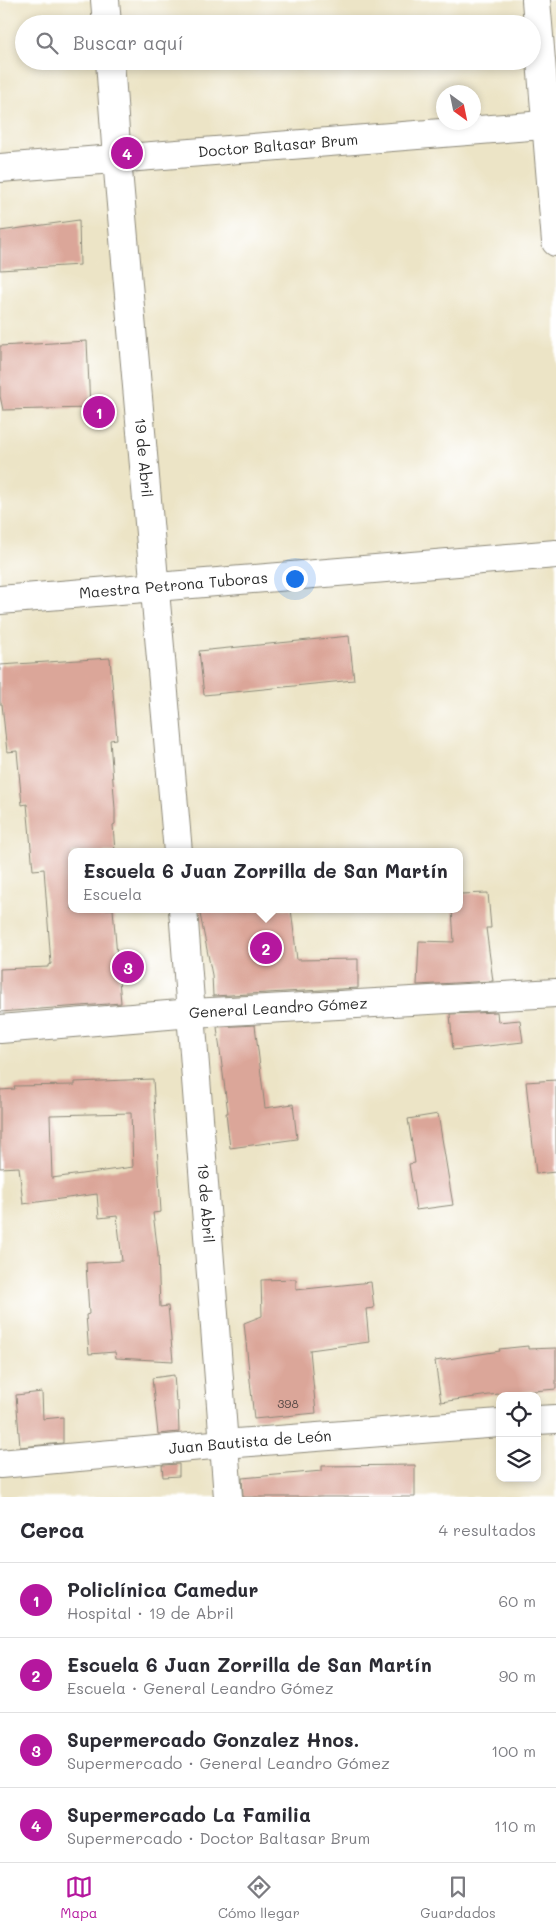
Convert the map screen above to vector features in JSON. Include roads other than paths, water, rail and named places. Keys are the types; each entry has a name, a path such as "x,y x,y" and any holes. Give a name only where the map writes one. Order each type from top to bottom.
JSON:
{"street":[{"path":"105,0 106,15"},
{"path":"536,0 538,15"},
{"path":"541,41 551,124 556,242"},
{"name":"19 de Abril","path":"111,70 178,848"},
{"name":"Doctor Baltasar Brum","path":"0,168 551,124"},
{"name":"Maestra Petrona Tuboras","path":"0,600 556,554"},
{"name":"19 de Abril","path":"183,913 228,1497"},
{"name":"General Leandro Gómez","path":"0,1029 192,1014 556,993"},
{"path":"541,1420 556,1419"},
{"name":"Juan Bautista de León","path":"0,1464 224,1444 496,1423"}],"place":[{"name":"Supermercado La Familia","path":"127,153"},
{"name":"Policlínica Camedur","path":"99,412"},
{"name":"Escuela 6 Juan Zorrilla de San Martín","path":"266,948"},
{"name":"Supermercado Gonzalez Hnos.","path":"128,967"}]}
